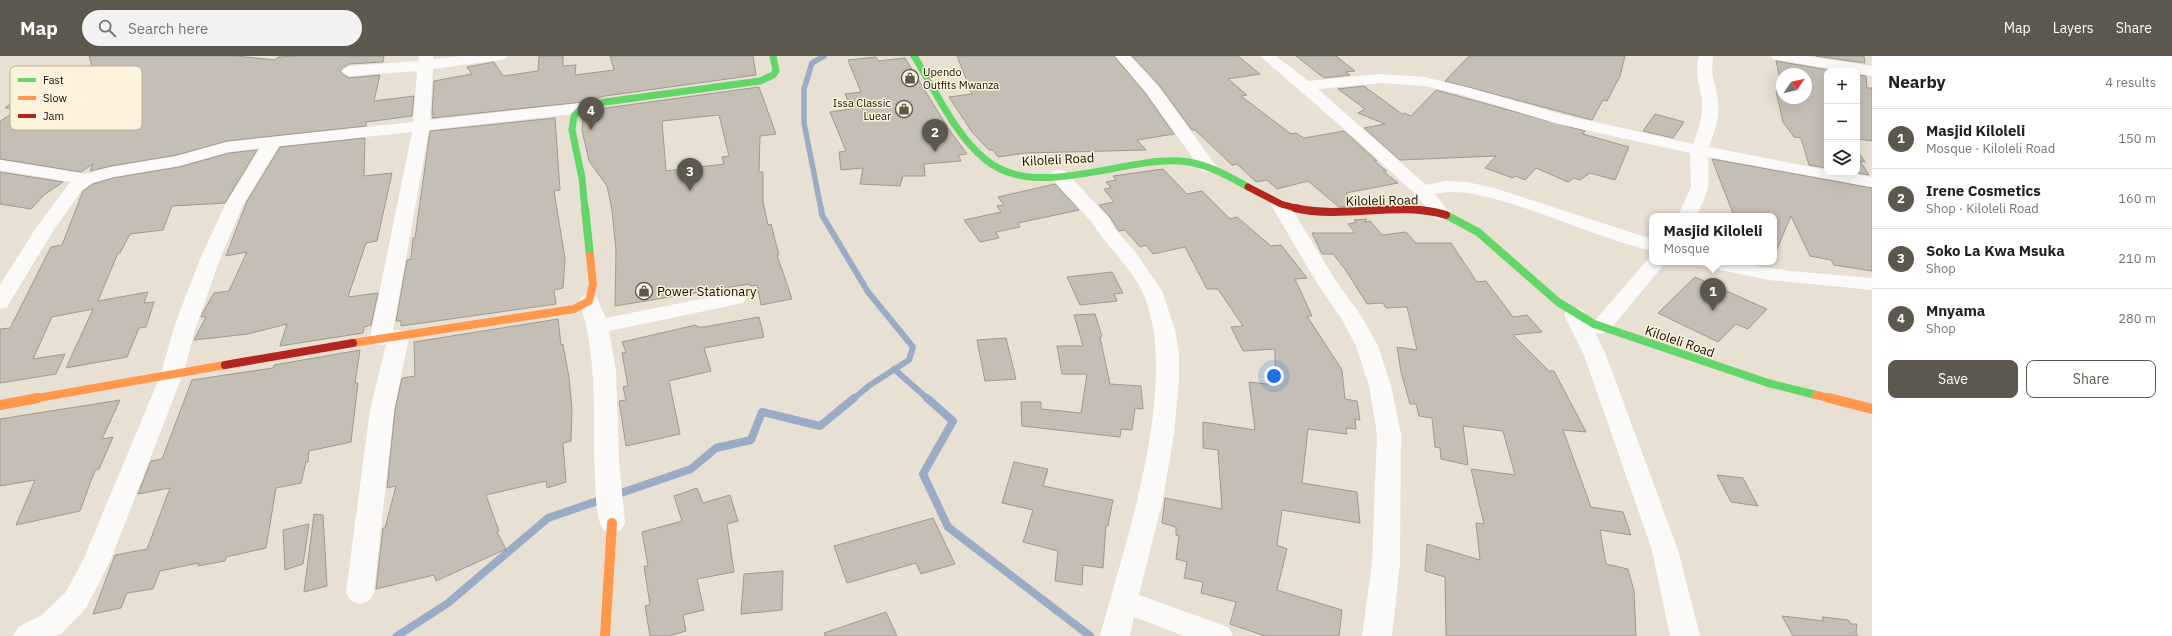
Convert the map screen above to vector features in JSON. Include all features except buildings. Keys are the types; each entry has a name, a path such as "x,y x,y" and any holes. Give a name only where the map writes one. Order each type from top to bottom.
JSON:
{"main road":[{"path":"0,405 390,337 574,309 589,301 593,284 582,178 572,130 574,116 582,108 605,102 760,81 773,75 776,71 773,56"},
{"name":"Kiloleli Road","path":"914,56 972,146 988,163 1005,172 1026,176 1059,175 1168,161 1181,161 1208,167 1226,174 1280,205 1312,213 1431,212 1442,214 1465,224 1491,241 1542,288 1575,315 1600,327 1768,383 1872,409"},
{"path":"605,636 612,523"}],"street":[{"path":"349,71 370,71 426,60 500,56"},
{"path":"1122,56 1152,89 1208,167"},
{"path":"1267,56 1307,86 1423,191 1442,214"},
{"path":"1689,213 1700,186 1699,150 1709,123 1710,102 1703,72 1706,56"},
{"path":"1778,56 1872,71"},
{"path":"360,592 390,337 421,126 426,60"},
{"path":"1307,86 1380,79 1402,79 1426,82 1558,118 1699,150 1872,182"},
{"path":"0,302 44,231 76,186 86,179 111,172 179,161 227,147 582,108"},
{"path":"28,636 52,624 76,600 111,528 172,374 185,327 210,259 234,205 273,142"},
{"path":"0,165 86,179"},
{"path":"1059,175 1102,222 1106,231 1129,257 1152,291 1164,330 1168,354 1168,381 1162,434 1150,499 1115,636"},
{"path":"1423,191 1445,186 1467,187 1480,190 1534,204 1649,244"},
{"path":"1280,205 1327,283 1351,317 1367,346 1380,386 1389,434 1386,563 1377,636"},
{"path":"1600,327 1653,265"},
{"path":"1720,265 1778,277 1872,284"},
{"path":"598,326 736,298"},
{"path":"589,301 598,326 605,372 607,473 612,523"},
{"path":"1575,315 1595,354 1665,550 1685,636"},
{"path":"1123,601 1218,636"}],"waterway":[{"path":"821,209 804,123 804,89 812,63 824,56"},
{"path":"821,208 822,215 868,292 913,347 909,360 894,369"},
{"path":"853,399 870,385 894,369"},
{"path":"894,369 928,399"},
{"path":"397,636 448,603 548,518 691,469 716,448 751,440 762,412 820,426 854,398"},
{"path":"927,398 953,421 923,474 948,527 1090,636"}],"traffic: fast":[{"path":"590,256 582,178 572,130 574,116 582,108 605,102 760,81 773,75 776,71 773,56"},
{"path":"914,56 966,139 987,161 1007,172 1029,176 1054,177 1158,161 1180,161 1207,167 1248,187"},
{"path":"1446,215 1478,232 1505,254 1558,302 1584,319 1600,327 1768,383 1816,395"}],"traffic: slow":[{"path":"353,343 574,309 589,301 593,284 590,256"},
{"path":"0,405 225,365"},
{"path":"1816,395 1872,409"},
{"path":"605,636 612,523"}],"traffic: jam":[{"path":"1248,187 1281,204 1311,211 1342,213 1413,210 1438,212 1446,215"},
{"path":"225,365 353,343"}],"place":[{"name":"Upendo Outfits Mwanza","path":"910,78"},
{"name":"Issa Classic Luear","path":"904,109"},
{"name":"Mnyama","path":"591,130"},
{"name":"Irene Cosmetics","path":"935,152"},
{"name":"Soko La Kwa Msuka","path":"690,191"},
{"name":"Power Stationary","path":"644,291"},
{"name":"Masjid Kiloleli","path":"1713,311"}]}
